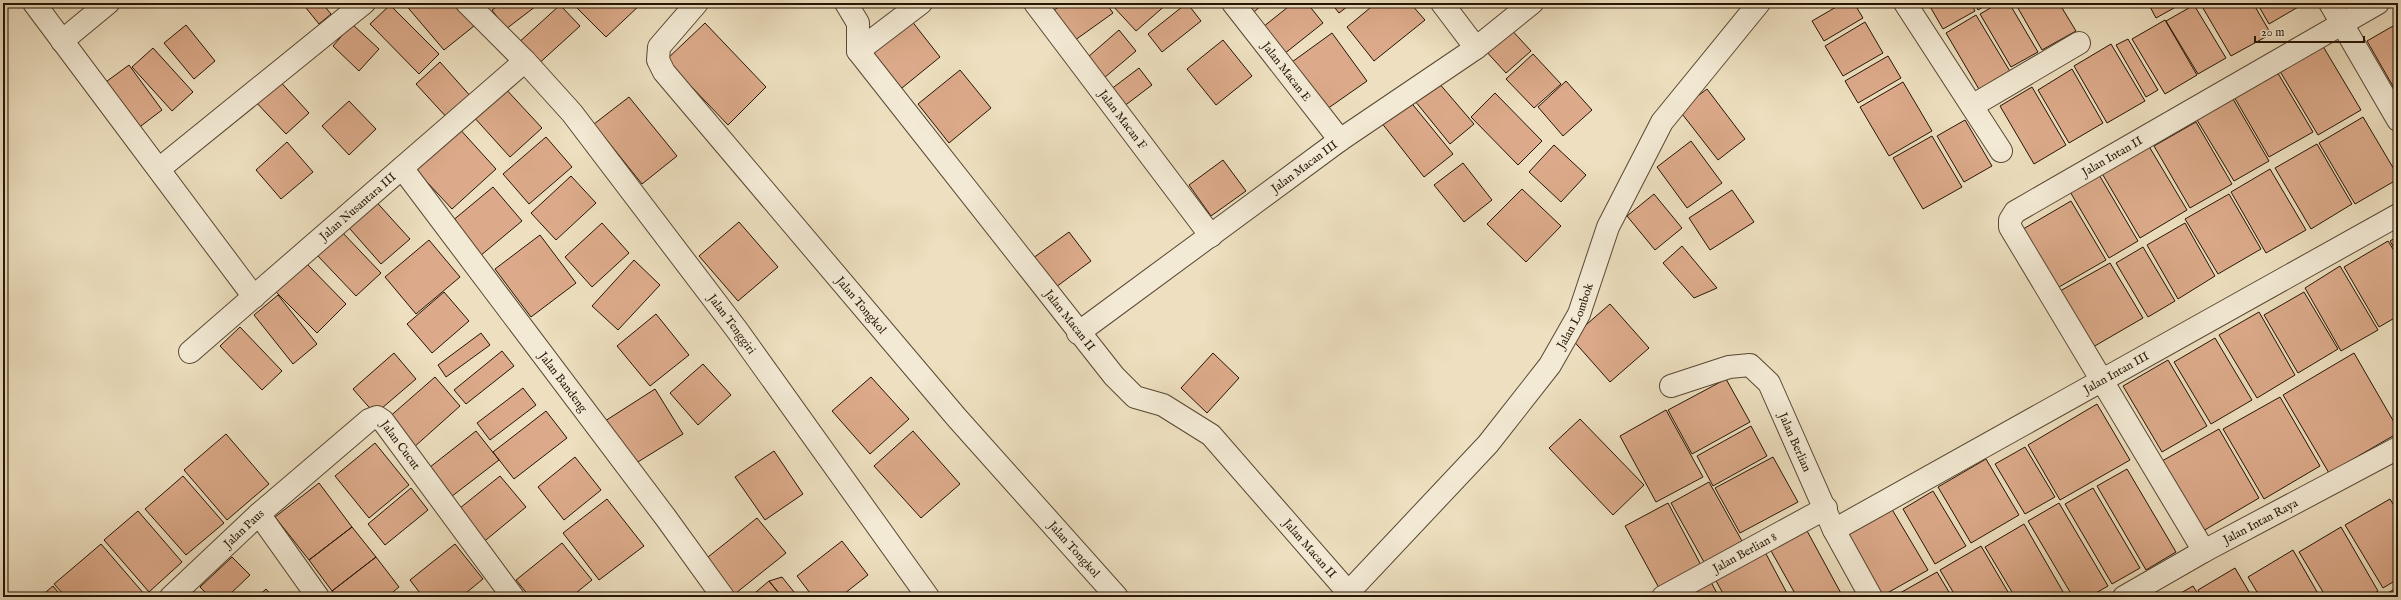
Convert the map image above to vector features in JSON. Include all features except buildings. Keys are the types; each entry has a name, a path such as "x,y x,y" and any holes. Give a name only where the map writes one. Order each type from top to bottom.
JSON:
{"street":[{"path":"34,3 254,297"},
{"path":"62,41 108,3"},
{"path":"159,169 364,3"},
{"name":"Jalan Tenggiri","path":"468,3 525,60 572,113 737,330 928,597"},
{"name":"Jalan Tongkol","path":"696,3 659,47 658,60 664,72 957,418 1117,597"},
{"path":"846,3 858,23 858,51"},
{"path":"858,51 921,3"},
{"name":"Jalan Macan F","path":"1035,3 1212,236"},
{"name":"Jalan Macan E","path":"1233,3 1340,140"},
{"path":"1442,3 1476,48"},
{"name":"Jalan Macan III","path":"1078,333 1212,236 1340,140 1476,48 1532,3"},
{"name":"Jalan Lombok","path":"1346,594 1488,444 1550,365 1579,314 1608,227 1662,122 1759,3"},
{"path":"1905,3 2001,151"},
{"path":"2330,3 2398,120"},
{"name":"Jalan Intan II","path":"2204,551 2010,228 2010,220 2015,212 2378,3"},
{"path":"1972,106 2079,43"},
{"name":"Jalan Macan II","path":"858,51 1078,333 1114,376 1135,397 1163,405 1211,435 1346,594"},
{"name":"Jalan Nusantara III","path":"190,352 525,60"},
{"name":"Jalan Bandeng","path":"402,168 666,518 723,597"},
{"name":"Jalan Intan III","path":"1834,530 2398,215"},
{"name":"Jalan Berlian","path":"1671,386 1729,367 1750,366 1769,383 1826,508 1834,530 1871,597"},
{"name":"Jalan Cucut","path":"259,514 368,420 377,418 383,421 513,597"},
{"name":"Jalan Intan Raya","path":"2124,597 2204,551 2398,448"},
{"name":"Jalan Berlian 8","path":"1662,597 1826,508"},
{"name":"Jalan Paus","path":"171,597 259,514 318,597"}]}
